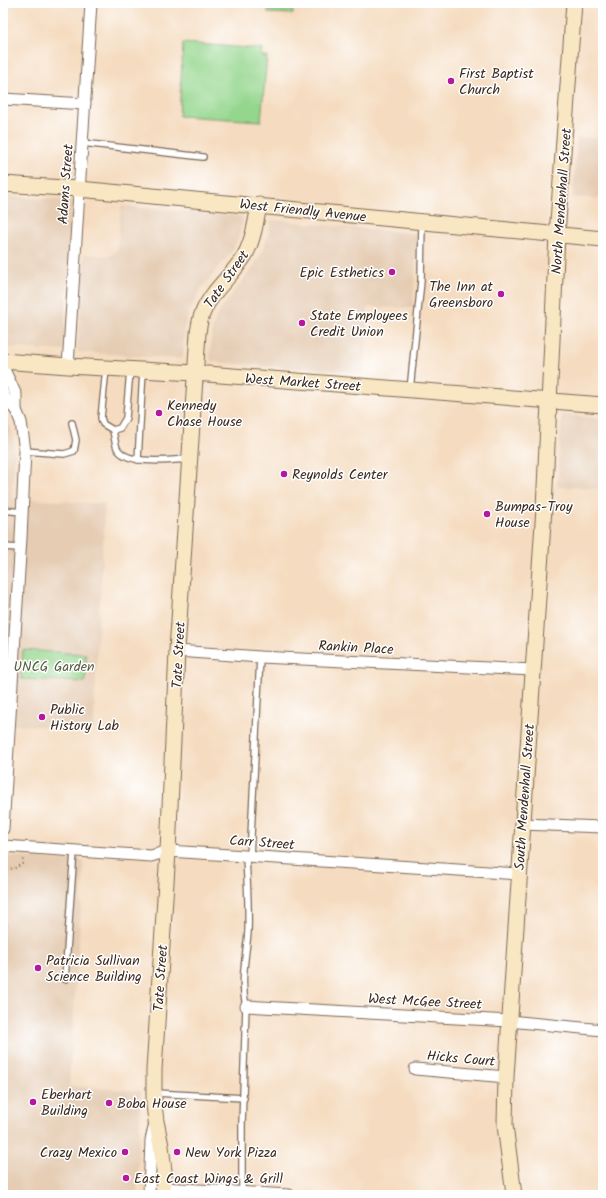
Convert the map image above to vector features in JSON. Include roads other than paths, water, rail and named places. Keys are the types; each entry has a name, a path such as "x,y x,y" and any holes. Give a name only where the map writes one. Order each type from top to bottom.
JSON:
{"street":[{"name":"Adams Street","path":"68,366 91,3"},
{"name":"North Mendenhall Street","path":"550,400 557,235 574,3"},
{"path":"3,99 85,104"},
{"name":"West Friendly Avenue","path":"3,184 79,189 259,205 603,239"},
{"name":"Tate Street","path":"163,1191 164,1171 153,1093 168,851 177,651 198,333 203,311 246,254 251,242 259,205"},
{"name":"West Market Street","path":"3,361 195,373 603,405"},
{"path":"3,367 16,395 16,410 22,429 25,451 3,829"},
{"path":"3,393 5,398 16,410"},
{"name":"South Mendenhall Street","path":"514,1195 505,1125 506,1077 550,400"},
{"name":"Rankin Place","path":"177,651 260,657 533,670"},
{"path":"522,824 603,828"},
{"name":"Carr Street","path":"3,846 151,856 168,851 519,874"},
{"name":"West McGee Street","path":"246,1006 509,1021 603,1030"},
{"name":"Hicks Court","path":"414,1070 506,1077"},
{"name":"Tate Street","path":"149,1195 151,1140 156,1121"},
{"path":"163,1191 289,1195"}],"lane":[{"path":"82,143 203,157"},
{"path":"410,390 421,281 422,222"},
{"path":"106,368 101,418 103,424 113,430 118,449 124,455 138,460 190,459"},
{"path":"113,430 120,428 126,418 137,370"},
{"path":"137,370 138,460"},
{"path":"25,451 64,454 74,451 76,440 72,422"},
{"path":"3,510 22,512"},
{"path":"3,547 20,548"},
{"path":"242,1193 246,1006 243,994 248,934 248,856 260,657"},
{"path":"66,979 74,851"},
{"path":"153,1093 244,1098"}],"place":[{"name":"First Baptist Church","path":"451,81"},
{"name":"Epic Esthetics","path":"392,272"},
{"name":"The Inn at Greensboro","path":"501,294"},
{"name":"State Employees Credit Union","path":"302,323"},
{"name":"Kennedy Chase House","path":"159,413"},
{"name":"Reynolds Center","path":"284,474"},
{"name":"Bumpas-Troy House","path":"487,514"},
{"name":"Public History Lab","path":"42,717"},
{"name":"Patricia Sullivan Science Building","path":"38,968"},
{"name":"Eberhart Building","path":"33,1102"},
{"name":"Boba House","path":"109,1103"},
{"name":"Crazy Mexico","path":"125,1152"},
{"name":"New York Pizza","path":"177,1152"},
{"name":"East Coast Wings & Grill","path":"126,1178"}],"park label":[{"name":"UNCG Garden","path":"54,666"}]}
